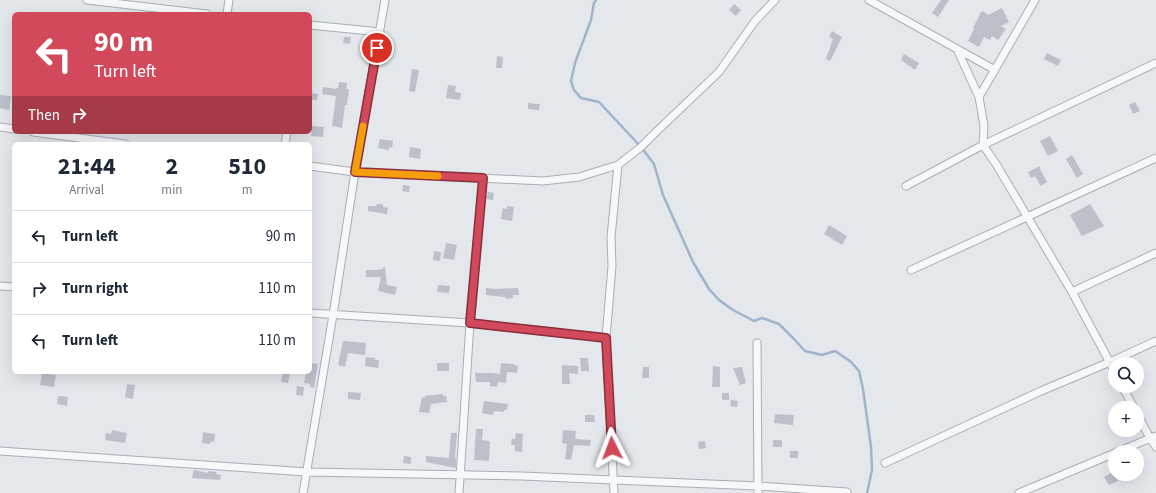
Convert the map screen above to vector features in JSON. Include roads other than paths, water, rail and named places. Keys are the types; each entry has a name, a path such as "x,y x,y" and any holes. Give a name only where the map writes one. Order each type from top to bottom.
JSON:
{"street":[{"path":"87,0 190,12"},
{"path":"227,12 229,0"},
{"path":"303,493 355,172 385,0"},
{"path":"312,166 355,172 543,181 579,177 618,165 641,148 719,72 756,21 776,0"},
{"path":"870,0 995,70"},
{"path":"979,97 1036,0"},
{"path":"312,26 380,32"},
{"path":"957,49 979,97 984,126 983,145 996,164 1072,292 1108,358"},
{"path":"906,186 983,145 1156,63"},
{"path":"0,127 12,129"},
{"path":"48,134 110,142"},
{"path":"912,270 1156,158"},
{"path":"614,493 606,338 612,266 611,237 618,165"},
{"path":"459,493 470,323 483,178"},
{"path":"1072,292 1156,253"},
{"path":"0,286 12,287"},
{"path":"312,313 470,323 606,338"},
{"path":"1121,357 1156,341"},
{"path":"757,343 758,490"},
{"path":"885,463 1042,391 1108,363"},
{"path":"1144,424 1153,437 1156,447"},
{"path":"1133,445 1153,437"},
{"path":"0,451 307,472 522,476 614,480 758,490 847,492"},
{"path":"1019,493 1108,455"}],"waterway":[{"path":"596,0 594,3 591,20 575,63 571,81 574,90 581,98 599,102 641,147 654,164 663,195 693,262 709,289 719,300 733,310 754,321 762,318 779,324 805,351 822,355 835,351 850,361 859,371 871,447 872,470 867,493"}]}
